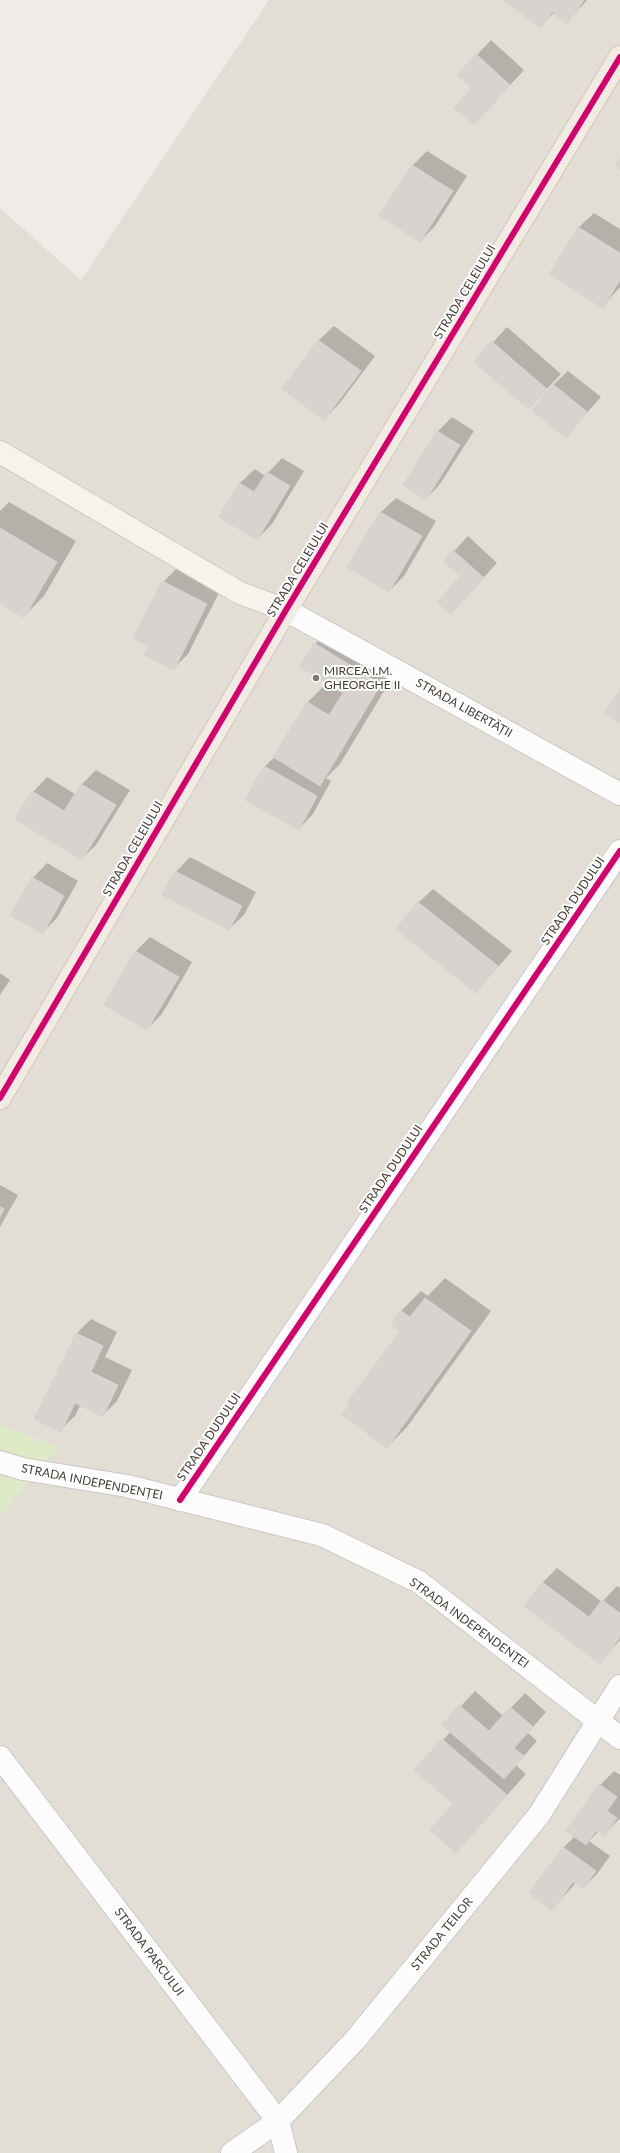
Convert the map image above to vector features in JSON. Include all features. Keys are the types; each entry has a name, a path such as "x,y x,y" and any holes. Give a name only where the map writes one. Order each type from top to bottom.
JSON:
{"main road":[{"name":"STRADA CELEIULUI","path":"0,1098 286,610 620,57"},
{"path":"0,452 240,593 286,610"}],"street":[{"name":"STRADA LIBERTĂȚII","path":"286,610 620,794"},
{"name":"STRADA DUDULUI","path":"180,1500 620,851"},
{"name":"STRADA INDEPENDENȚEI","path":"0,1462 23,1469 127,1486 322,1535 419,1582 552,1684 596,1721 620,1738"},
{"name":"STRADA TEILOR","path":"232,2153 278,2121 356,2039 539,1815 596,1721 620,1686"},
{"name":"STRADA PARCULUI","path":"0,1757 278,2121 286,2153"}],"shaded area":[{"path":"269,0 620,0 620,2153 0,2153 0,208 81,280"}],"green space":[{"path":"0,1425 59,1447 0,1516"}],"building":[{"path":"503,0 584,0 567,24 552,12 541,28"},
{"path":"476,54 510,85 474,125 454,108 472,88 457,75"},
{"path":"620,158 620,169 615,166"},
{"path":"412,165 453,191 420,242 379,215"},
{"path":"578,227 620,253 620,280 603,308 549,274"},
{"path":"318,340 361,371 324,420 282,389"},
{"path":"491,341 547,389 529,409 474,362"},
{"path":"553,384 587,412 566,438 532,410"},
{"path":"437,431 460,445 426,500 403,485"},
{"path":"267,472 290,486 257,540 219,517 239,483 254,492"},
{"path":"380,512 422,536 389,592 347,567"},
{"path":"0,528 57,562 24,618 0,603"},
{"path":"453,550 484,578 451,614 437,602 460,576 443,561"},
{"path":"162,581 207,604 174,670 144,655 149,646 133,638"},
{"path":"314,643 381,684 320,786 273,757 307,702 329,715 343,693 300,667"},
{"path":"620,689 620,723 605,713"},
{"path":"264,766 317,796 299,830 245,800"},
{"path":"81,784 116,805 82,860 15,819 32,791 64,811"},
{"path":"175,871 242,906 229,930 162,895"},
{"path":"32,877 64,896 43,934 10,915"},
{"path":"418,902 498,966 476,993 396,929"},
{"path":"135,951 179,977 147,1030 104,1005"},
{"path":"0,1207 4,1209 0,1217"},
{"path":"425,1298 471,1331 387,1448 342,1415 350,1404 347,1403 400,1331 391,1324 400,1310 410,1317"},
{"path":"76,1333 103,1346 91,1372 118,1385 103,1417 75,1403 61,1432 34,1419"},
{"path":"542,1582 589,1617 602,1600 620,1613 620,1637 600,1664 524,1606"},
{"path":"459,1705 489,1731 510,1707 533,1727 514,1748 524,1756 504,1779 442,1725"},
{"path":"442,1739 507,1795 456,1853 430,1830 453,1804 414,1770"},
{"path":"599,1784 617,1797 607,1811 617,1818 604,1836 596,1831 586,1845 566,1831"},
{"path":"563,1847 596,1871 583,1889 573,1882 552,1911 529,1893"}],"cycle path":[{"path":"0,1098 286,610 620,57"},
{"path":"180,1500 620,851"}],"place":[{"name":"MIRCEA I.M. GHEORGHE II","path":"316,678"}]}
